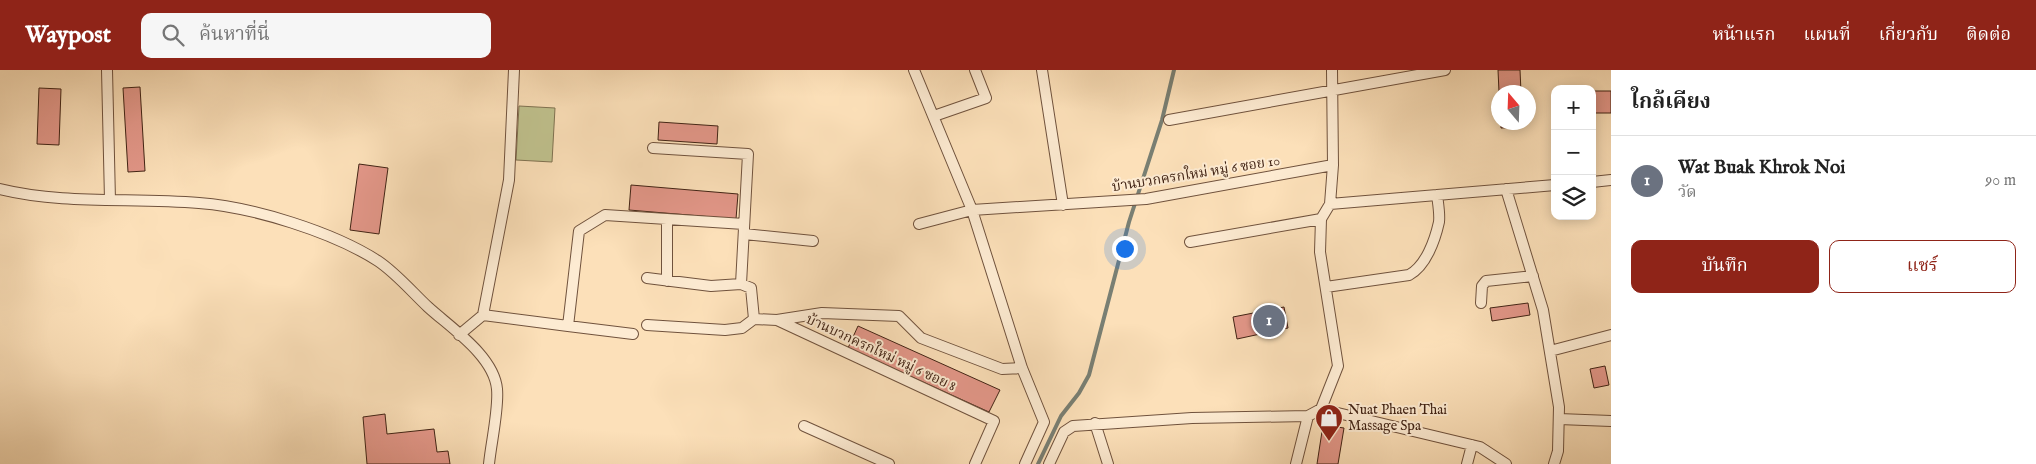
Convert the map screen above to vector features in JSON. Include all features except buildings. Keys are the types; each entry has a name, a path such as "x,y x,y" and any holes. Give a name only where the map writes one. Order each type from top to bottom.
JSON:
{"street":[{"path":"107,70 110,200"},
{"path":"459,335 483,315 509,180 514,70"},
{"path":"914,70 972,210 1022,368 1044,422 1025,464"},
{"path":"934,116 986,98 975,70"},
{"path":"1042,70 1063,205"},
{"path":"1049,464 1064,432 1073,426 1095,423 1308,416 1321,409 1338,366 1320,252 1321,219 1330,204 1333,165 1332,70"},
{"path":"1169,120 1446,70"},
{"path":"653,148 748,154 741,284"},
{"name":"บ้านบวกครกใหม่ หมู่ 6 ซอย 10","path":"919,224 972,210 1151,198 1333,165"},
{"path":"1596,182 1611,180"},
{"path":"1330,204 1551,185"},
{"path":"1506,188 1543,310 1559,407 1558,450 1554,464"},
{"path":"0,189 40,197 200,203 255,212 322,234 350,246 379,262 487,362 495,378 497,390 489,464"},
{"path":"1326,287 1409,275 1418,270 1424,261 1439,221 1437,195"},
{"path":"568,326 579,231 605,216 667,219 744,229 812,242"},
{"path":"667,219 667,281"},
{"path":"1190,242 1321,219"},
{"path":"1481,303 1482,286 1486,281 1533,276"},
{"path":"647,278 711,286 741,284 752,288 754,319 742,328 725,330 647,325"},
{"path":"777,320 822,313 899,316 921,338 1002,369 1022,368"},
{"path":"483,315 633,334"},
{"name":"บ้านบวกครกใหม่ หมู่ 6 ซอย 8","path":"754,319 777,320 994,421 975,464"},
{"path":"1550,351 1611,335"},
{"path":"1321,409 1480,447 1506,464"},
{"path":"1296,464 1308,416"},
{"path":"1559,419 1611,421"},
{"path":"1095,423 1108,464"},
{"path":"804,426 889,464"},
{"path":"1468,464 1472,445"}],"green space":[{"path":"519,106 555,108 552,162 516,160"}],"waterway":[{"path":"1038,464 1061,416 1079,393 1089,375 1129,222 1162,120 1174,70"}],"place":[{"name":"Wat Buak Khrok Noi","path":"1269,321"},
{"name":"Nuat Phaen Thai Massage Spa","path":"1329,442"}]}
